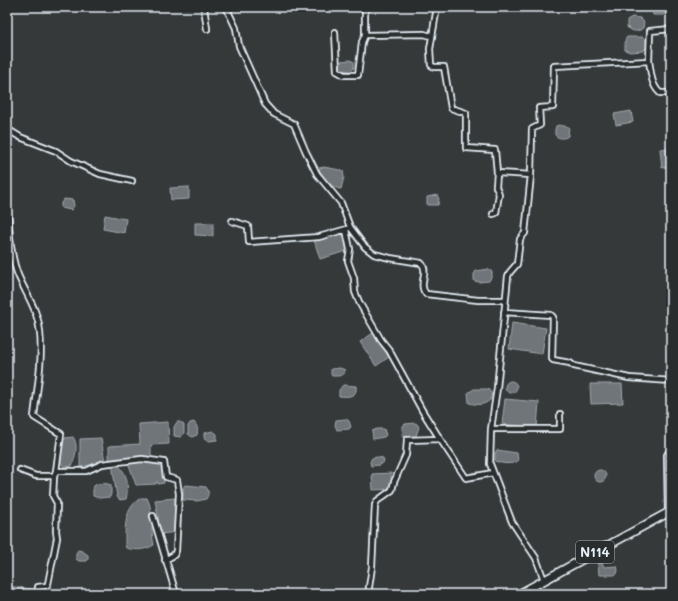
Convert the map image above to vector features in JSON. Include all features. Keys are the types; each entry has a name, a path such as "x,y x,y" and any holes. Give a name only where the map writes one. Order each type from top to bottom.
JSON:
{"highway":[{"name":"N114","path":"519,594 670,512"}],"street":[{"path":"204,7 207,30"},
{"path":"226,7 236,28 239,46 265,104 274,114 294,124 317,174 341,203 348,228 350,249 348,261 354,278 354,292 360,304 440,439 466,478 493,473"},
{"path":"335,32 337,71 344,75 358,75 364,35 365,7"},
{"path":"437,7 431,36 431,65 444,67 451,108 466,113 466,148 495,150 497,173 496,182 499,194 496,213 493,214"},
{"path":"671,29 650,31 649,61 652,80 658,92 660,94 671,93"},
{"path":"364,35 424,34 431,36"},
{"path":"544,580 536,558 512,522 493,473 490,457 491,429 497,388 508,276 516,266 520,239 525,233 531,175 531,131 532,128 540,123 539,108 553,107 554,66 649,61"},
{"path":"7,129 20,137 56,151 71,161 100,174 132,181"},
{"path":"497,173 531,175"},
{"path":"7,209 14,258 19,275 33,304 40,332 40,370 34,417 61,434 54,476 53,496 57,503 57,538 48,584 46,586 38,587 37,594"},
{"path":"232,221 248,226 249,242 320,237 348,228"},
{"path":"348,228 365,247 374,254 390,258 421,262 424,265 422,287 426,294 478,300 505,300"},
{"path":"504,312 551,315 553,317 552,360 629,378 671,381"},
{"path":"491,429 560,429 560,414"},
{"path":"368,594 372,567 373,512 375,505 377,501 392,490 406,455 407,440 440,439"},
{"path":"670,512 667,455 671,450"},
{"path":"56,470 86,471 102,464 142,459 165,462 166,477 177,480 179,494 176,551 174,555 165,560"},
{"path":"20,470 36,476 54,476"},
{"path":"153,516 176,594"},
{"path":"533,586 536,594"}],"shaded area":[{"path":"652,7 669,7 667,13 663,15 653,15"},
{"path":"632,17 640,18 644,22 643,28 635,31 627,27 627,20"},
{"path":"627,37 643,37 646,40 647,47 643,51 630,52 625,50 625,40"},
{"path":"350,60 354,62 354,68 351,71 340,70 341,61"},
{"path":"631,111 633,122 616,125 614,114"},
{"path":"559,125 569,127 568,136 565,138 555,135 556,126"},
{"path":"671,148 671,166 662,168 660,149"},
{"path":"324,167 343,171 344,177 341,189 334,187 324,178 319,168"},
{"path":"189,187 189,199 171,200 170,188"},
{"path":"437,195 439,199 438,205 427,205 427,197"},
{"path":"64,199 73,200 74,206 71,210 61,208 61,203"},
{"path":"105,215 126,219 124,233 103,229"},
{"path":"195,223 213,223 213,236 195,235"},
{"path":"344,231 350,250 320,259 314,240"},
{"path":"489,269 492,272 492,276 489,281 474,281 474,274 476,271"},
{"path":"512,323 546,328 542,354 509,349"},
{"path":"373,333 389,357 376,366 360,342"},
{"path":"340,368 345,370 344,374 332,376 331,369"},
{"path":"511,381 515,383 517,387 515,391 511,393 507,391 505,387 507,383"},
{"path":"590,384 622,384 623,403 591,404"},
{"path":"343,385 356,386 356,390 352,396 339,396 339,390"},
{"path":"474,389 488,389 492,394 490,400 480,404 469,403 468,393"},
{"path":"505,399 539,402 537,427 502,424"},
{"path":"346,419 349,421 351,427 349,429 337,430 335,425 336,420"},
{"path":"168,422 169,444 151,445 151,457 109,461 109,446 140,444 139,424"},
{"path":"177,422 184,425 184,433 181,437 174,436 174,427"},
{"path":"194,422 198,430 197,435 192,437 188,434 188,426 190,423"},
{"path":"415,423 419,427 416,436 402,436 403,426 405,424"},
{"path":"384,429 386,435 384,437 373,439 372,431"},
{"path":"213,431 217,434 217,440 209,441 204,438 204,433"},
{"path":"73,437 76,444 76,452 72,466 64,467 61,463 62,444 65,438"},
{"path":"101,438 105,462 80,467 80,439"},
{"path":"497,450 517,453 518,461 507,464 495,461 495,453"},
{"path":"372,458 383,458 384,462 379,465 371,466 370,462"},
{"path":"142,461 164,463 164,483 158,484 158,482 156,482 156,484 136,485 128,462"},
{"path":"119,466 122,469 126,477 126,499 120,500 117,497 113,471 113,467"},
{"path":"598,470 602,470 606,476 602,482 598,482 594,478 594,474"},
{"path":"391,473 392,489 373,490 372,474"},
{"path":"104,483 111,485 110,497 100,498 93,496 93,487"},
{"path":"185,485 206,487 208,490 208,496 206,499 197,501 183,500 183,488"},
{"path":"141,498 147,498 149,503 154,545 141,550 134,550 126,548 125,531 128,513 135,502"},
{"path":"175,498 177,532 161,534 155,500"},
{"path":"78,550 88,555 87,561 79,561 76,559 76,553"},
{"path":"602,562 604,567 617,566 617,574 599,575 598,564"},
{"path":"7,586 32,589 31,594 7,594"}]}
